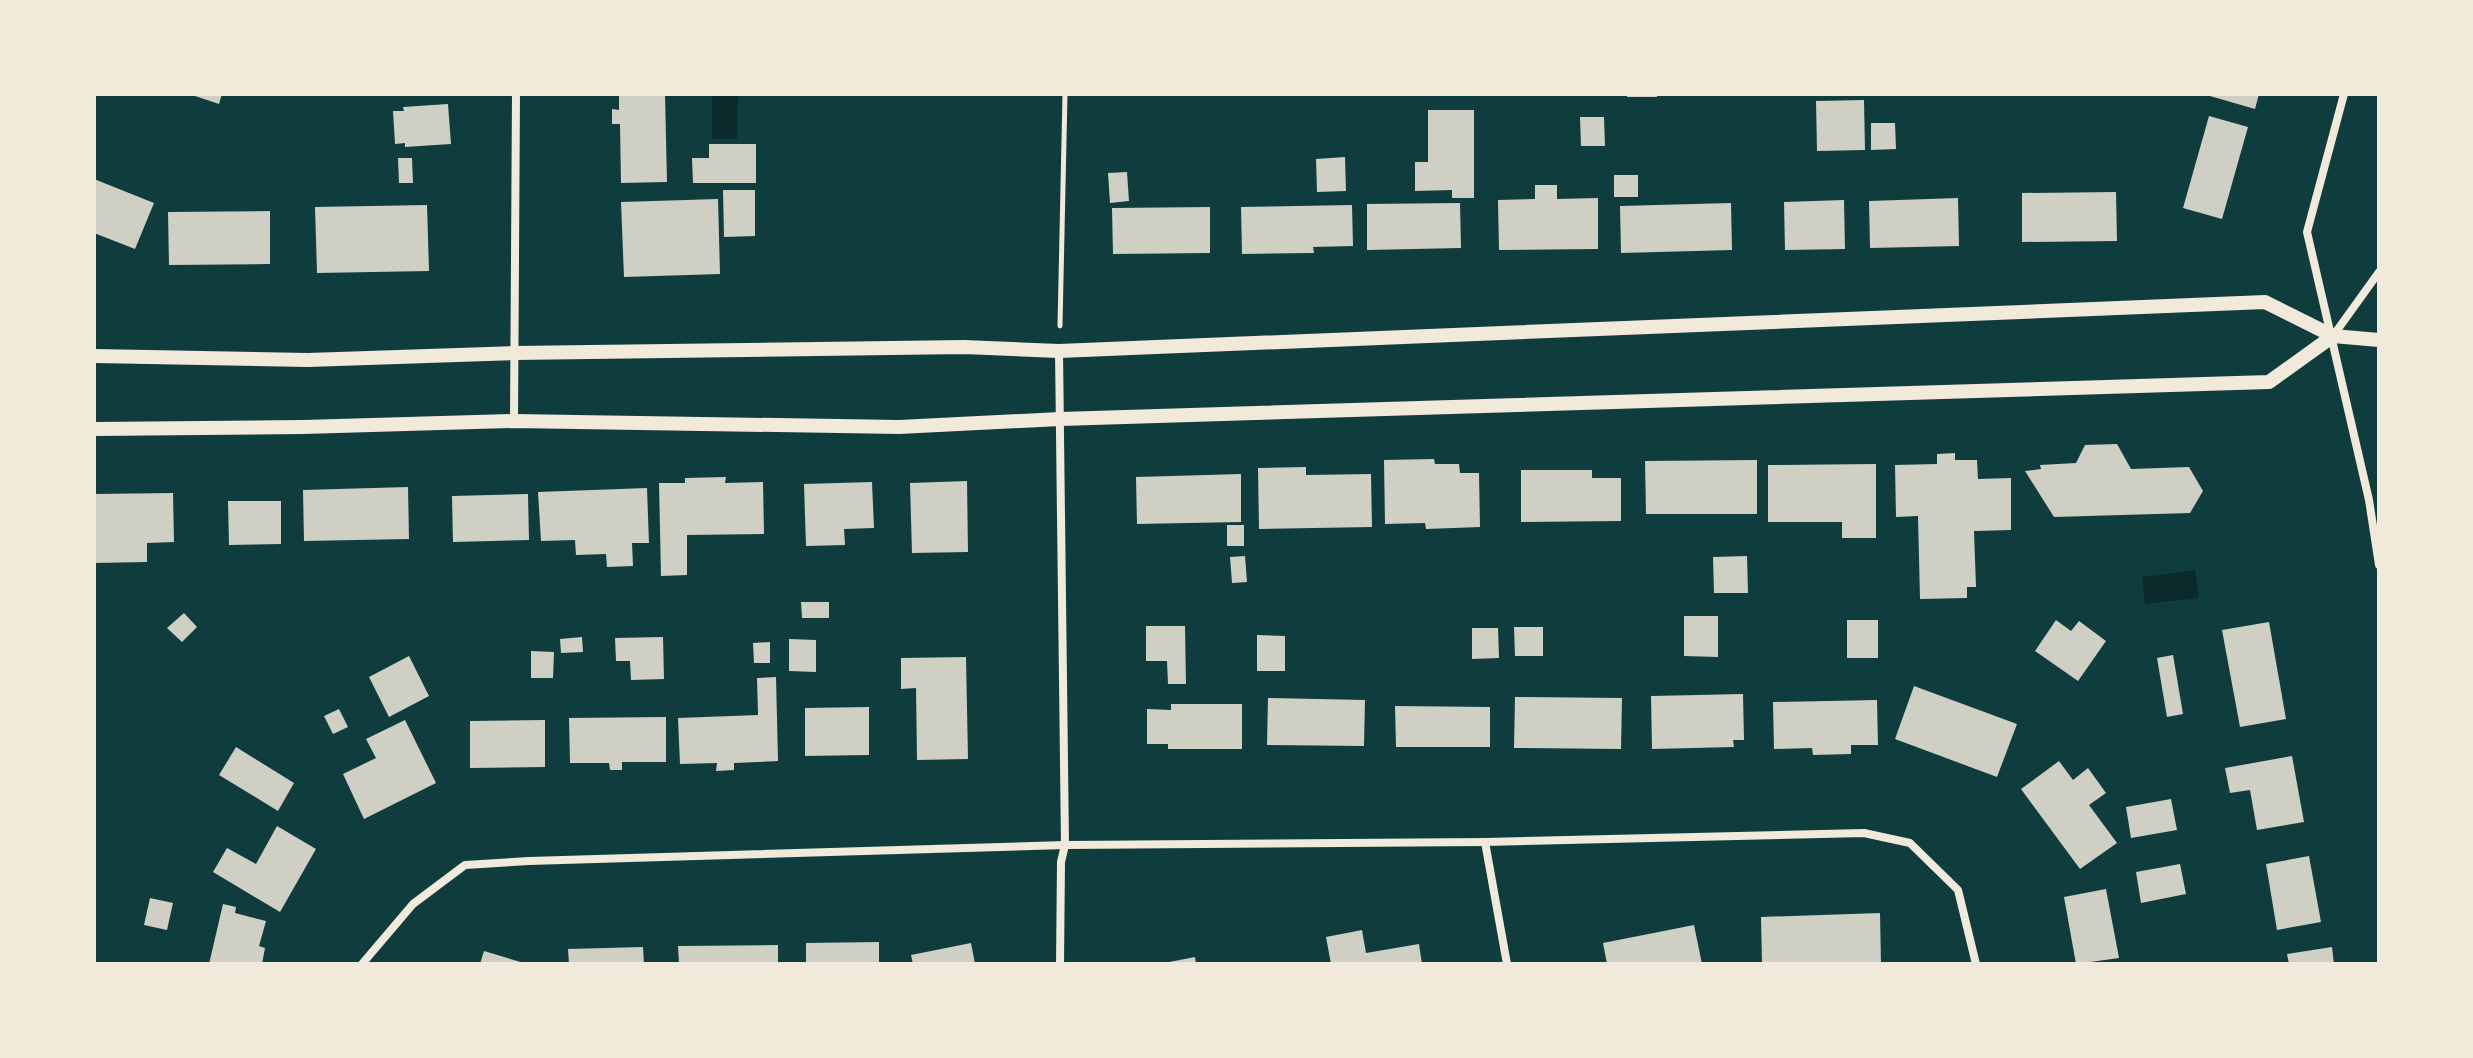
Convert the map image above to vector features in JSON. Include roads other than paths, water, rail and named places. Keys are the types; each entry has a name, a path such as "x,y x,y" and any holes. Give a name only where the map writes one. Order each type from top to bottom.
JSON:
{"street":[{"path":"514,421 516,94"},
{"path":"2344,94 2307,232 2369,500 2379,565"},
{"path":"94,429 514,421 899,427 1060,419 2269,382 2333,336 2379,272"},
{"path":"94,356 308,360 514,353 964,347 1059,351 2265,302 2333,336 2379,340"},
{"path":"1059,351 1065,845 1061,862 1060,964"},
{"path":"362,964 413,904 465,865 1065,845 1485,842 1864,833 1910,843 1958,890 1976,964"},
{"path":"1485,842 1507,964"}],"water":[{"path":"712,94 738,94 737,139 712,139"},
{"path":"2195,570 2199,598 2145,604 2142,577"}]}
